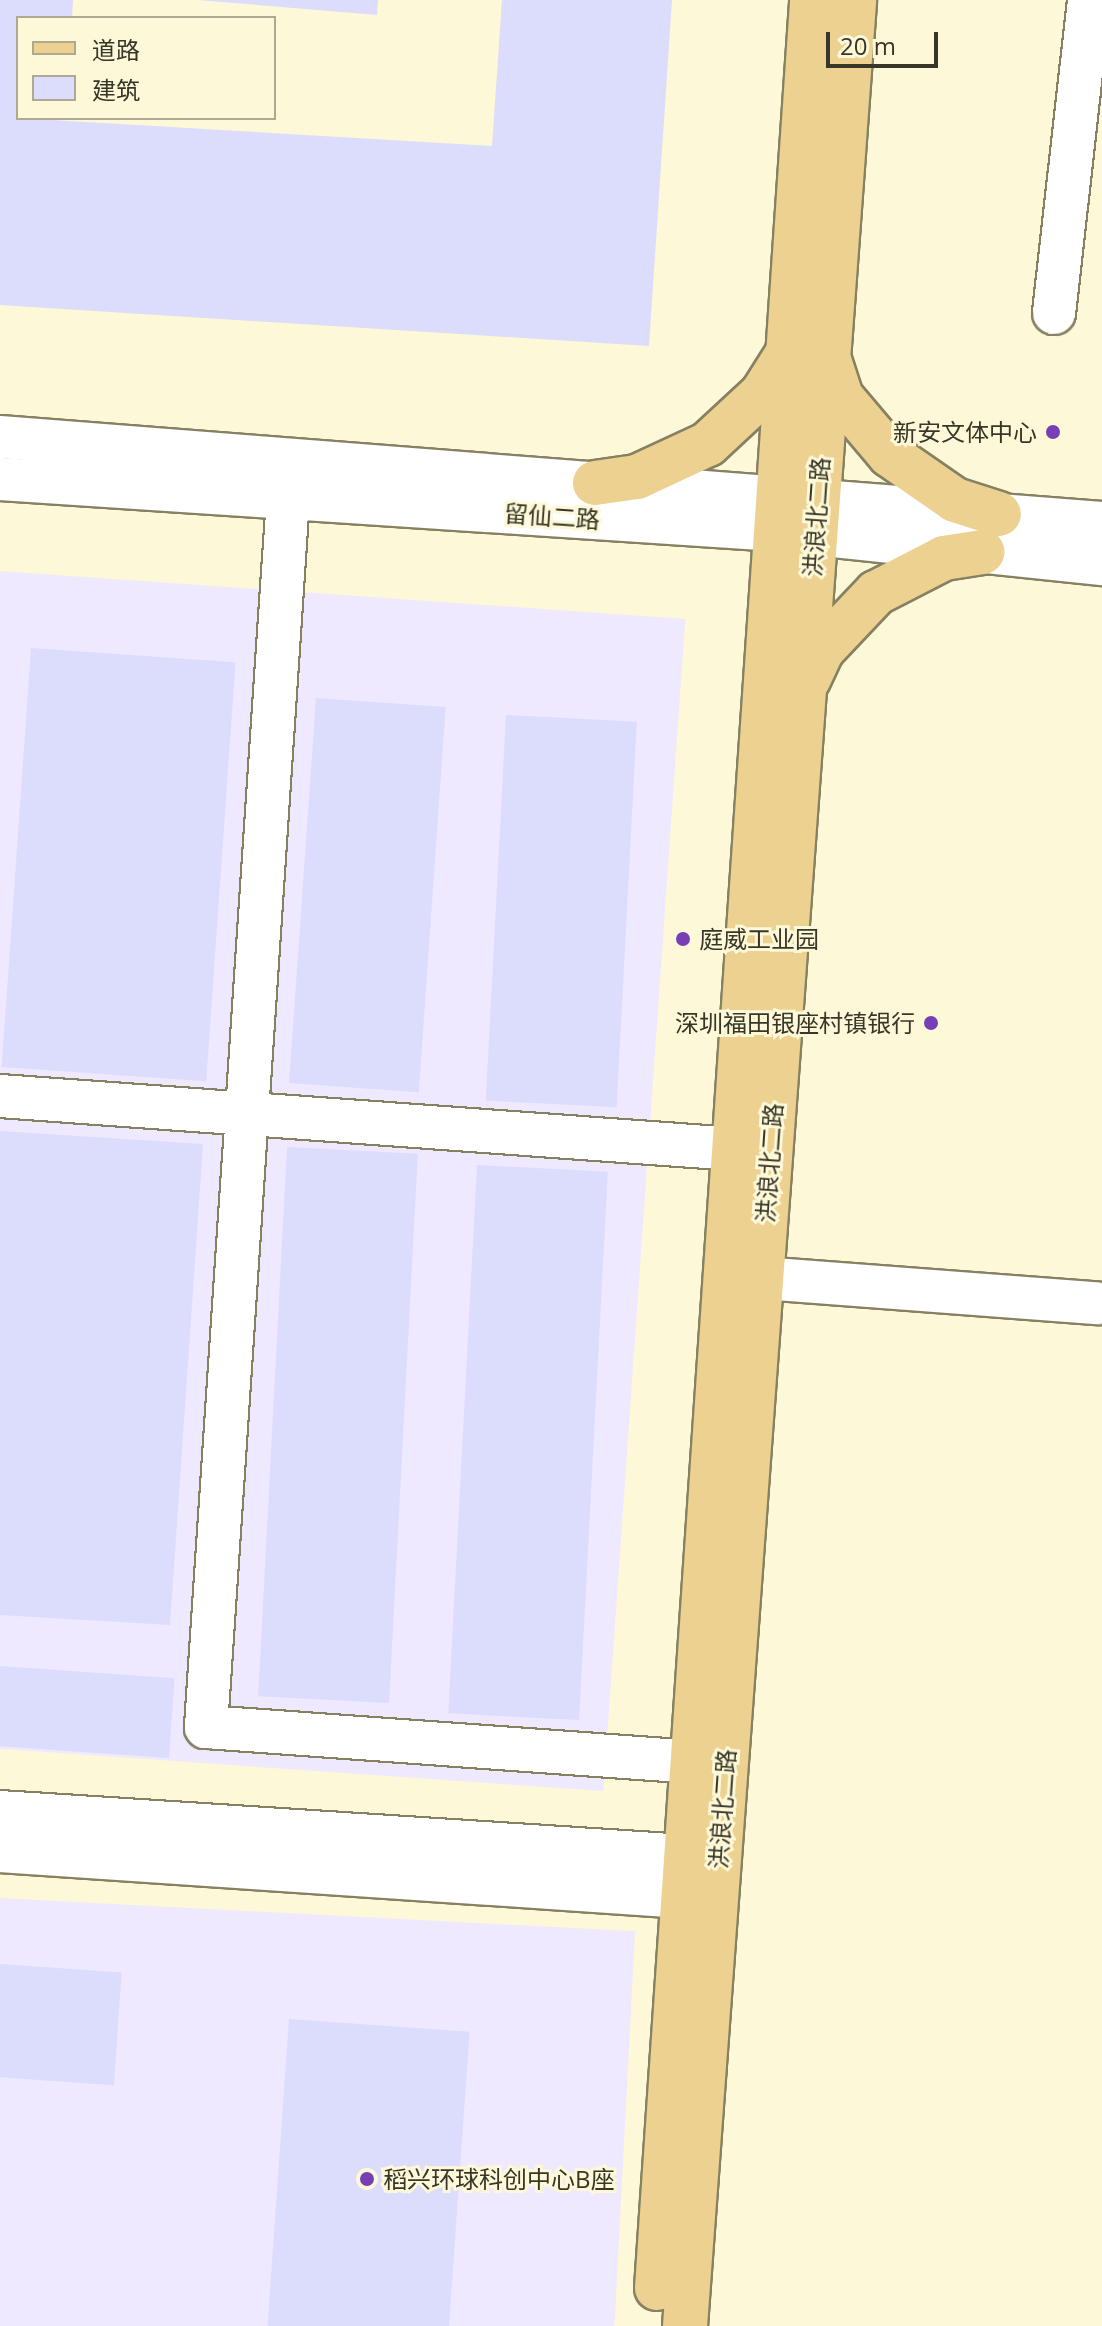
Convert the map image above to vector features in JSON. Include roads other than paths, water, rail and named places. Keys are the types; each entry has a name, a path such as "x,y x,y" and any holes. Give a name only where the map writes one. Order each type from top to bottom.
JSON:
{"main road":[{"name":"洪浪北二路","path":"685,2326 695,1877 692,1762 734,1149 797,515 808,355 812,0"},
{"name":"洪浪北二路","path":"808,355 854,0"},
{"path":"595,483 637,477 708,444 808,355 890,455 955,500 991,533 876,593 822,650 804,689"},
{"name":"洪浪北二路","path":"654,2326 695,1877 761,1278 804,689 797,515"}],"street":[{"path":"1054,313 1089,0"},
{"name":"留仙二路","path":"0,437 595,483 797,515"},
{"name":"留仙二路","path":"0,479 288,498 797,515 991,533 1102,564"},
{"path":"288,498 206,1727 692,1762"},
{"name":"留仙二路","path":"991,533 1102,523"},
{"path":"0,1096 734,1149"},
{"path":"761,1278 1097,1303"},
{"path":"0,1812 695,1877"},
{"path":"0,1851 695,1877"}],"place":[{"name":"新安文体中心","path":"1053,432"},
{"name":"庭威工业园","path":"683,939"},
{"name":"深圳福田银座村镇银行","path":"931,1023"},
{"name":"稻兴环球科创中心B座","path":"367,2179"}]}
